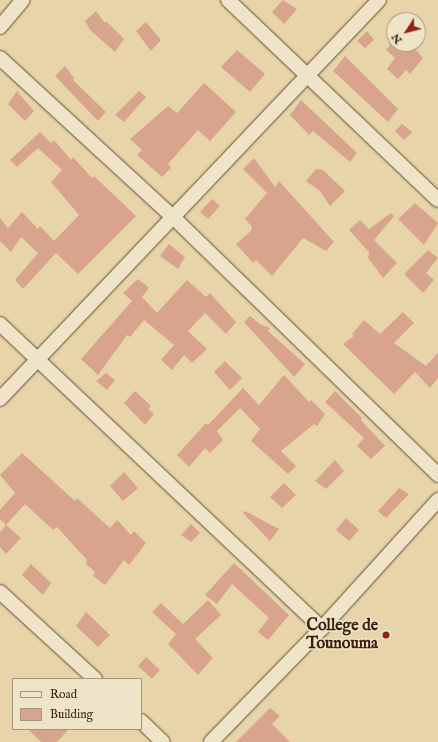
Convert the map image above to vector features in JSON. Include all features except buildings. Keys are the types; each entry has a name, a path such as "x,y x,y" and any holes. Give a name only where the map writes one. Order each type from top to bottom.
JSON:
{"street":[{"path":"0,27 23,0"},
{"path":"228,0 305,76 438,200"},
{"path":"0,399 37,358 379,0"},
{"path":"0,58 173,217 438,475"},
{"path":"0,324 322,628"},
{"path":"211,742 322,628 438,500"},
{"path":"0,592 94,678"},
{"path":"142,723 163,742"}],"place":[{"name":"College de Tounouma","path":"386,635"}]}
